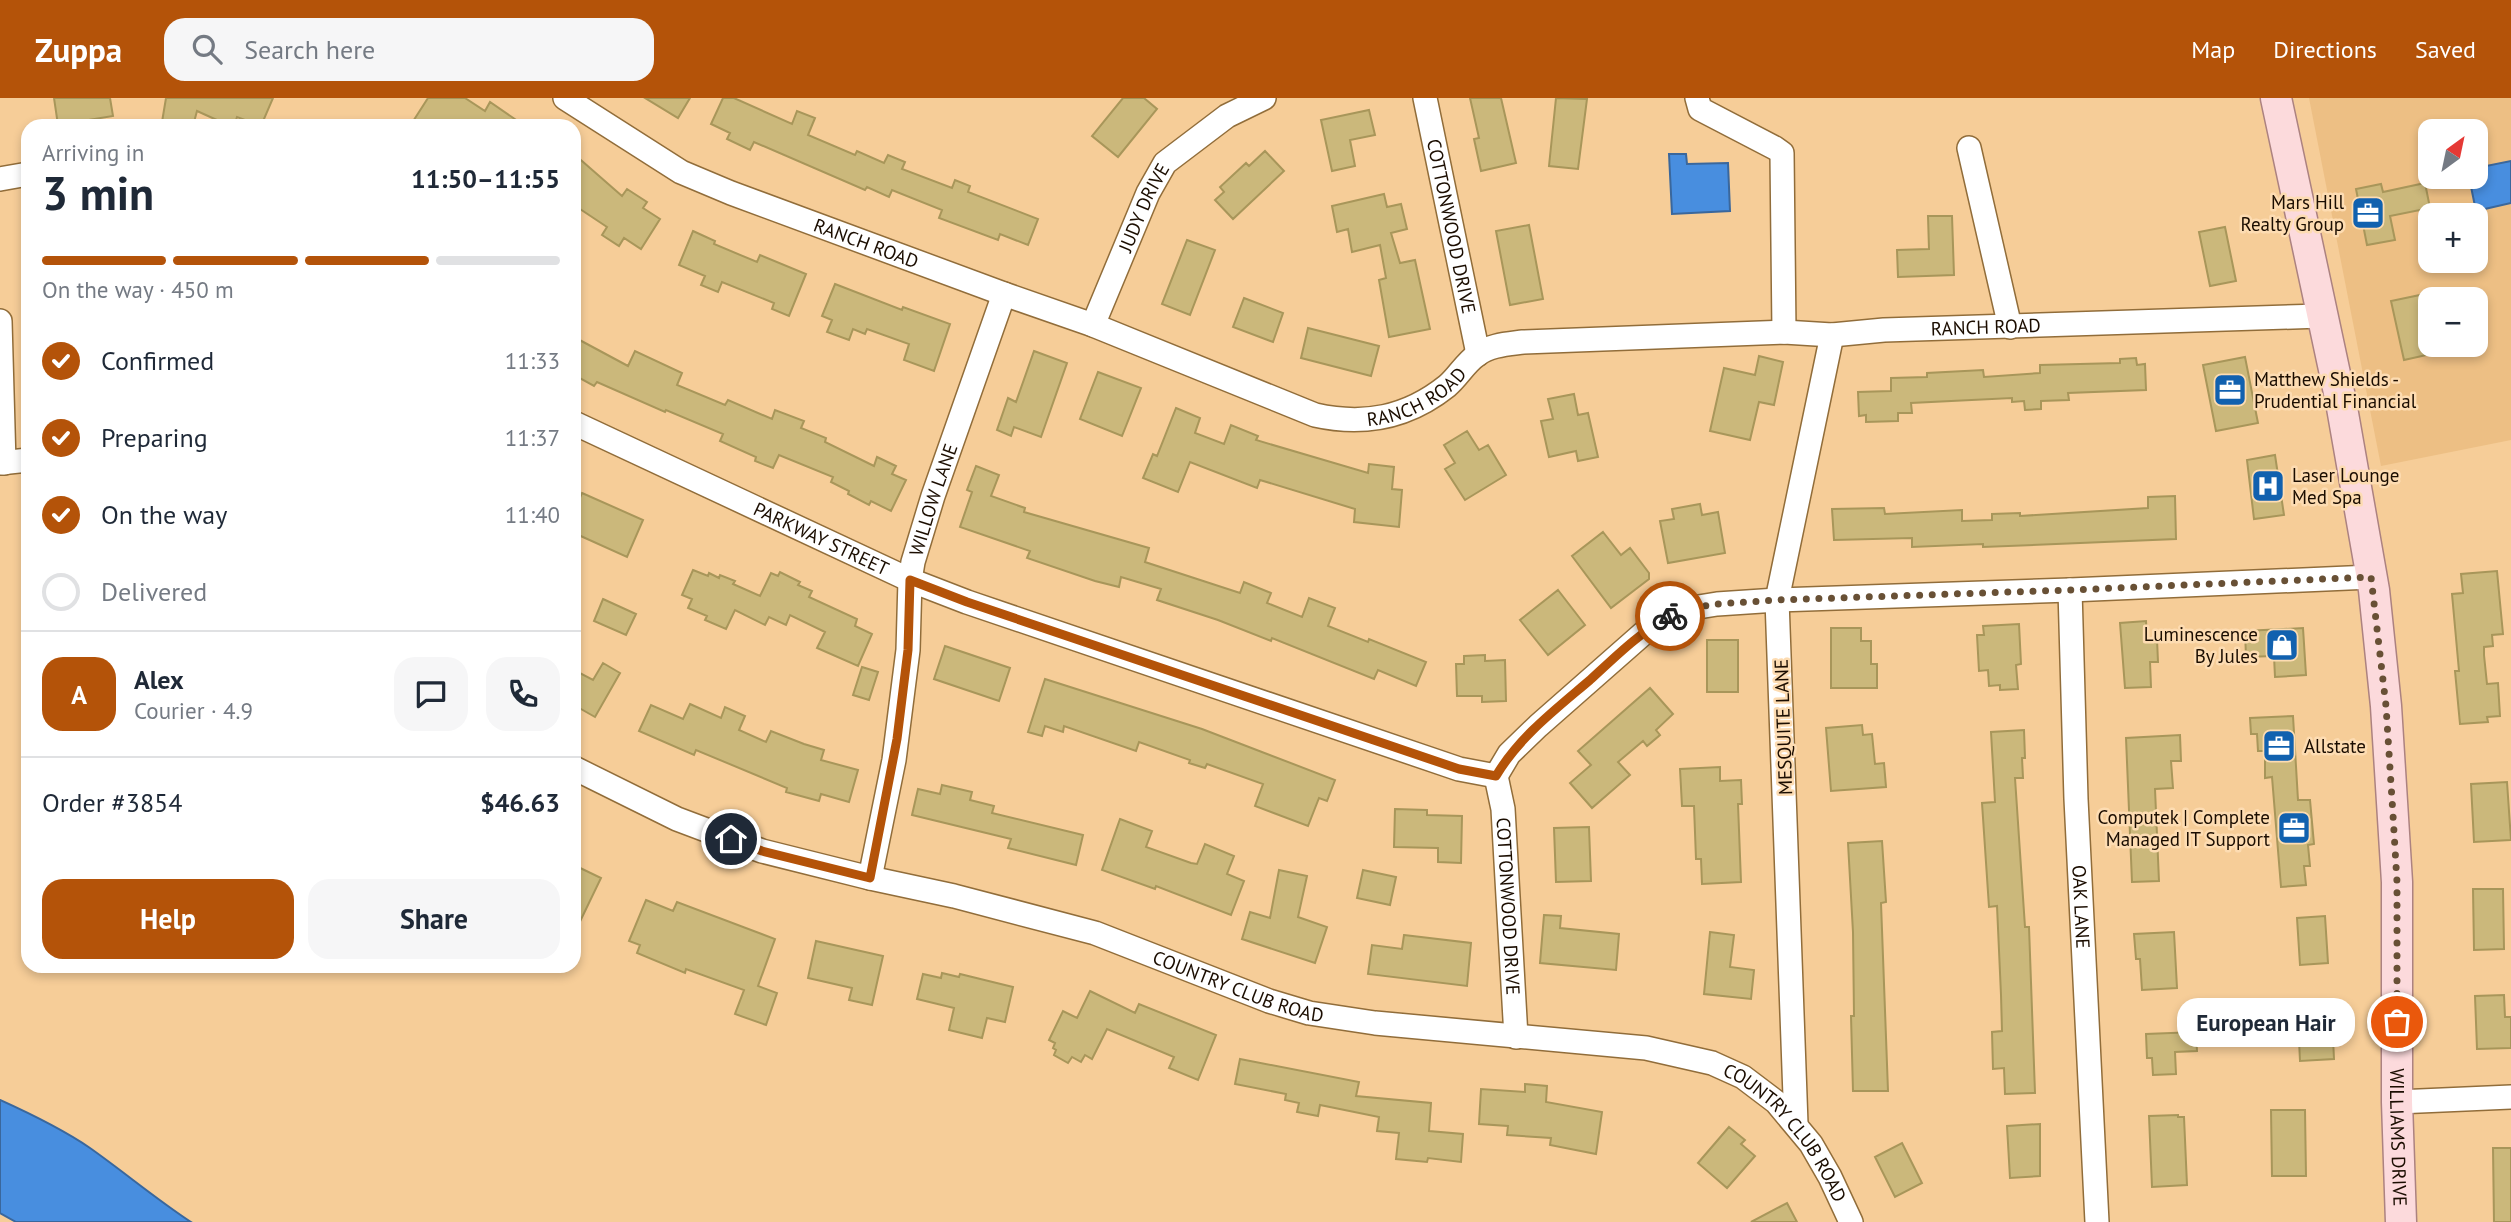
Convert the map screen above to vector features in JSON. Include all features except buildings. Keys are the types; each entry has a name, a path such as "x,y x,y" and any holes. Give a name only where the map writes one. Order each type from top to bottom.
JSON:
{"main road":[{"name":"WILLIAMS DRIVE","path":"2276,98 2349,444 2371,577 2386,706 2397,882 2397,1102 2401,1222"}],"street":[{"name":"RANCH ROAD","path":"565,98 681,172 730,193 1004,295 1093,325 1315,415 1354,421 1390,417 1425,402 1449,385 1478,354 1497,346 1523,342 1784,332 1832,335 2321,316"},
{"name":"JUDY DRIVE","path":"1093,325 1148,192 1166,163 1227,116 1264,98"},
{"name":"COTTONWOOD DRIVE","path":"1425,98 1478,354"},
{"path":"1677,98 1699,104 1782,153 1784,332"},
{"path":"1969,148 2010,327"},
{"path":"0,179 21,175"},
{"name":"WILLOW LANE","path":"870,878 897,739 908,650 910,580 933,496 1004,295"},
{"path":"0,321 2,463 21,461"},
{"name":"MESQUITE LANE","path":"1796,1125 1777,600 1832,335"},
{"name":"PARKWAY STREET","path":"581,426 910,580 967,602 1459,769 1496,776"},
{"path":"1496,776 1509,754 1538,726 1654,624 1680,610 1717,604 1777,600 2371,577"},
{"name":"OAK LANE","path":"2070,590 2076,799 2097,1222"},
{"name":"COUNTRY CLUB ROAD","path":"581,771 677,819 759,850 954,896 1095,933 1259,998 1309,1013 1368,1022 1662,1050 1712,1063 1743,1077 1776,1102 1811,1143 1851,1222"},
{"name":"COTTONWOOD DRIVE","path":"1496,776 1503,809 1516,1037"},
{"path":"2397,1102 2511,1097"}],"shaded area":[{"path":"2309,98 2511,98 2511,440 2381,466"}],"water":[{"path":"1669,154 1686,154 1687,164 1728,163 1730,211 1672,214"},
{"path":"2511,161 2511,203 2488,208 2488,203 2474,203 2471,189 2488,189 2488,166"},
{"path":"0,1100 79,1141 191,1222 16,1222 0,1213"}],"way so far":[{"path":"1670,616 1680,610 1717,604 1777,600 2371,577 2386,706 2397,882 2397,1022"}],"place":[{"name":"Mars Hill Realty Group","path":"2368,213"},
{"name":"Matthew Shields - Prudential Financial","path":"2230,390"},
{"name":"Laser Lounge Med Spa","path":"2268,486"},
{"name":"Luminescence By Jules","path":"2282,645"},
{"name":"Allstate","path":"2279,746"},
{"name":"Computek | Complete Managed IT Support","path":"2294,828"},
{"name":"European Hair","path":"2397,1022"}],"route":[{"path":"731,839 762,851 870,878 897,739 908,650 910,580 967,602 1459,769 1496,776 1509,754 1538,726 1654,624 1670,616"}]}
